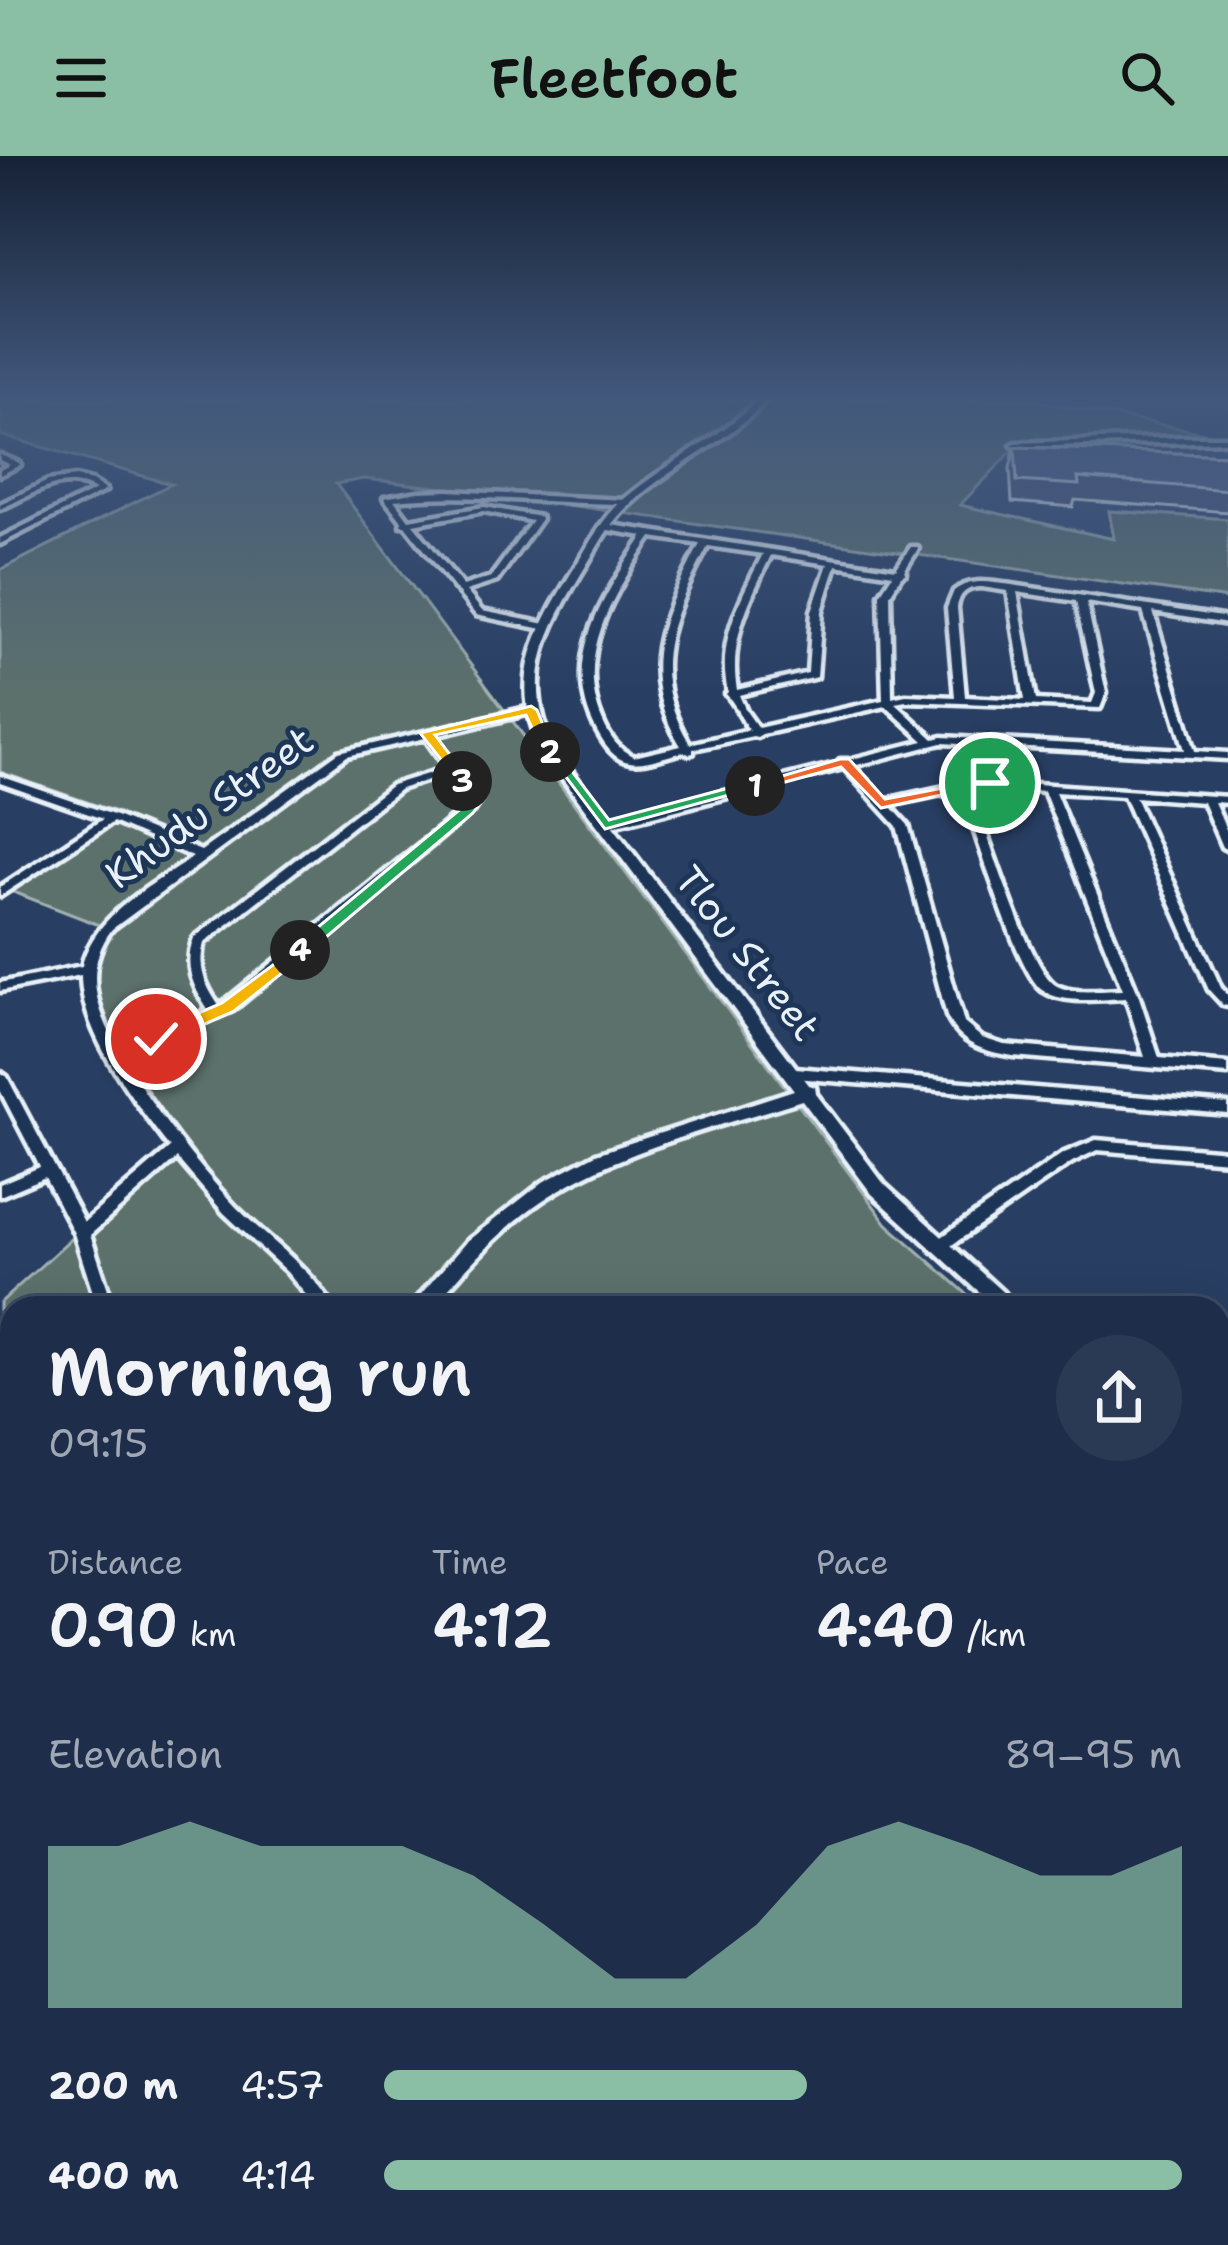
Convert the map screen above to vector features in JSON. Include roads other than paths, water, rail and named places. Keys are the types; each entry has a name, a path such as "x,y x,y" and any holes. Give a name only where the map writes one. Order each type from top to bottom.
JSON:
{"street":[{"path":"0,541 87,497"},
{"path":"392,497 388,498 404,523 479,613 543,626"},
{"path":"514,497 626,502"},
{"path":"531,710 533,661 543,626 605,527 632,497"},
{"path":"404,523 484,509 537,518 494,579 460,590"},
{"path":"605,527 902,573"},
{"path":"649,535 593,633 587,701 609,744 621,756 650,759 888,702 960,699 1093,707 1101,701 1079,598"},
{"path":"689,751 664,705 658,656 670,610 705,543"},
{"path":"914,549 886,594 888,702 930,741"},
{"path":"757,734 736,709 731,694 730,635 767,553"},
{"path":"731,694 813,674 817,611 833,562"},
{"path":"960,699 953,597 973,584 1224,620 1228,637"},
{"path":"1012,588 1031,703"},
{"path":"1147,609 1191,754"},
{"name":"Khudu Street","path":"88,969 92,948 104,929 344,754 531,710"},
{"name":"Tlou Street","path":"531,710 550,752 878,1189 996,1296"},
{"path":"118,1054 217,1013 272,974 468,810 474,800 427,733"},
{"path":"605,825 930,741 1228,756"},
{"path":"844,762 902,825 957,1027 994,1048 1228,1070"},
{"path":"217,1013 195,980 193,954 198,940 396,787 454,769"},
{"path":"0,779 202,856"},
{"path":"881,804 963,785 1228,800"},
{"path":"963,785 1040,981 1065,992 1131,994"},
{"path":"1048,788 1131,994 1153,1062"},
{"path":"1128,793 1215,990 1228,1002"},
{"path":"1207,799 1228,847"},
{"path":"0,892 112,818"},
{"path":"0,987 88,969 90,1003 177,1150 233,1214 296,1270 317,1296"},
{"path":"795,1073 1228,1109"},
{"path":"0,1077 82,1233 102,1296"},
{"path":"429,1296 472,1247 549,1187 602,1159 808,1091"},
{"path":"938,1247 1067,1158 1096,1145 1228,1156"},
{"path":"82,1233 177,1150"},
{"path":"0,1190 48,1170"}]}
